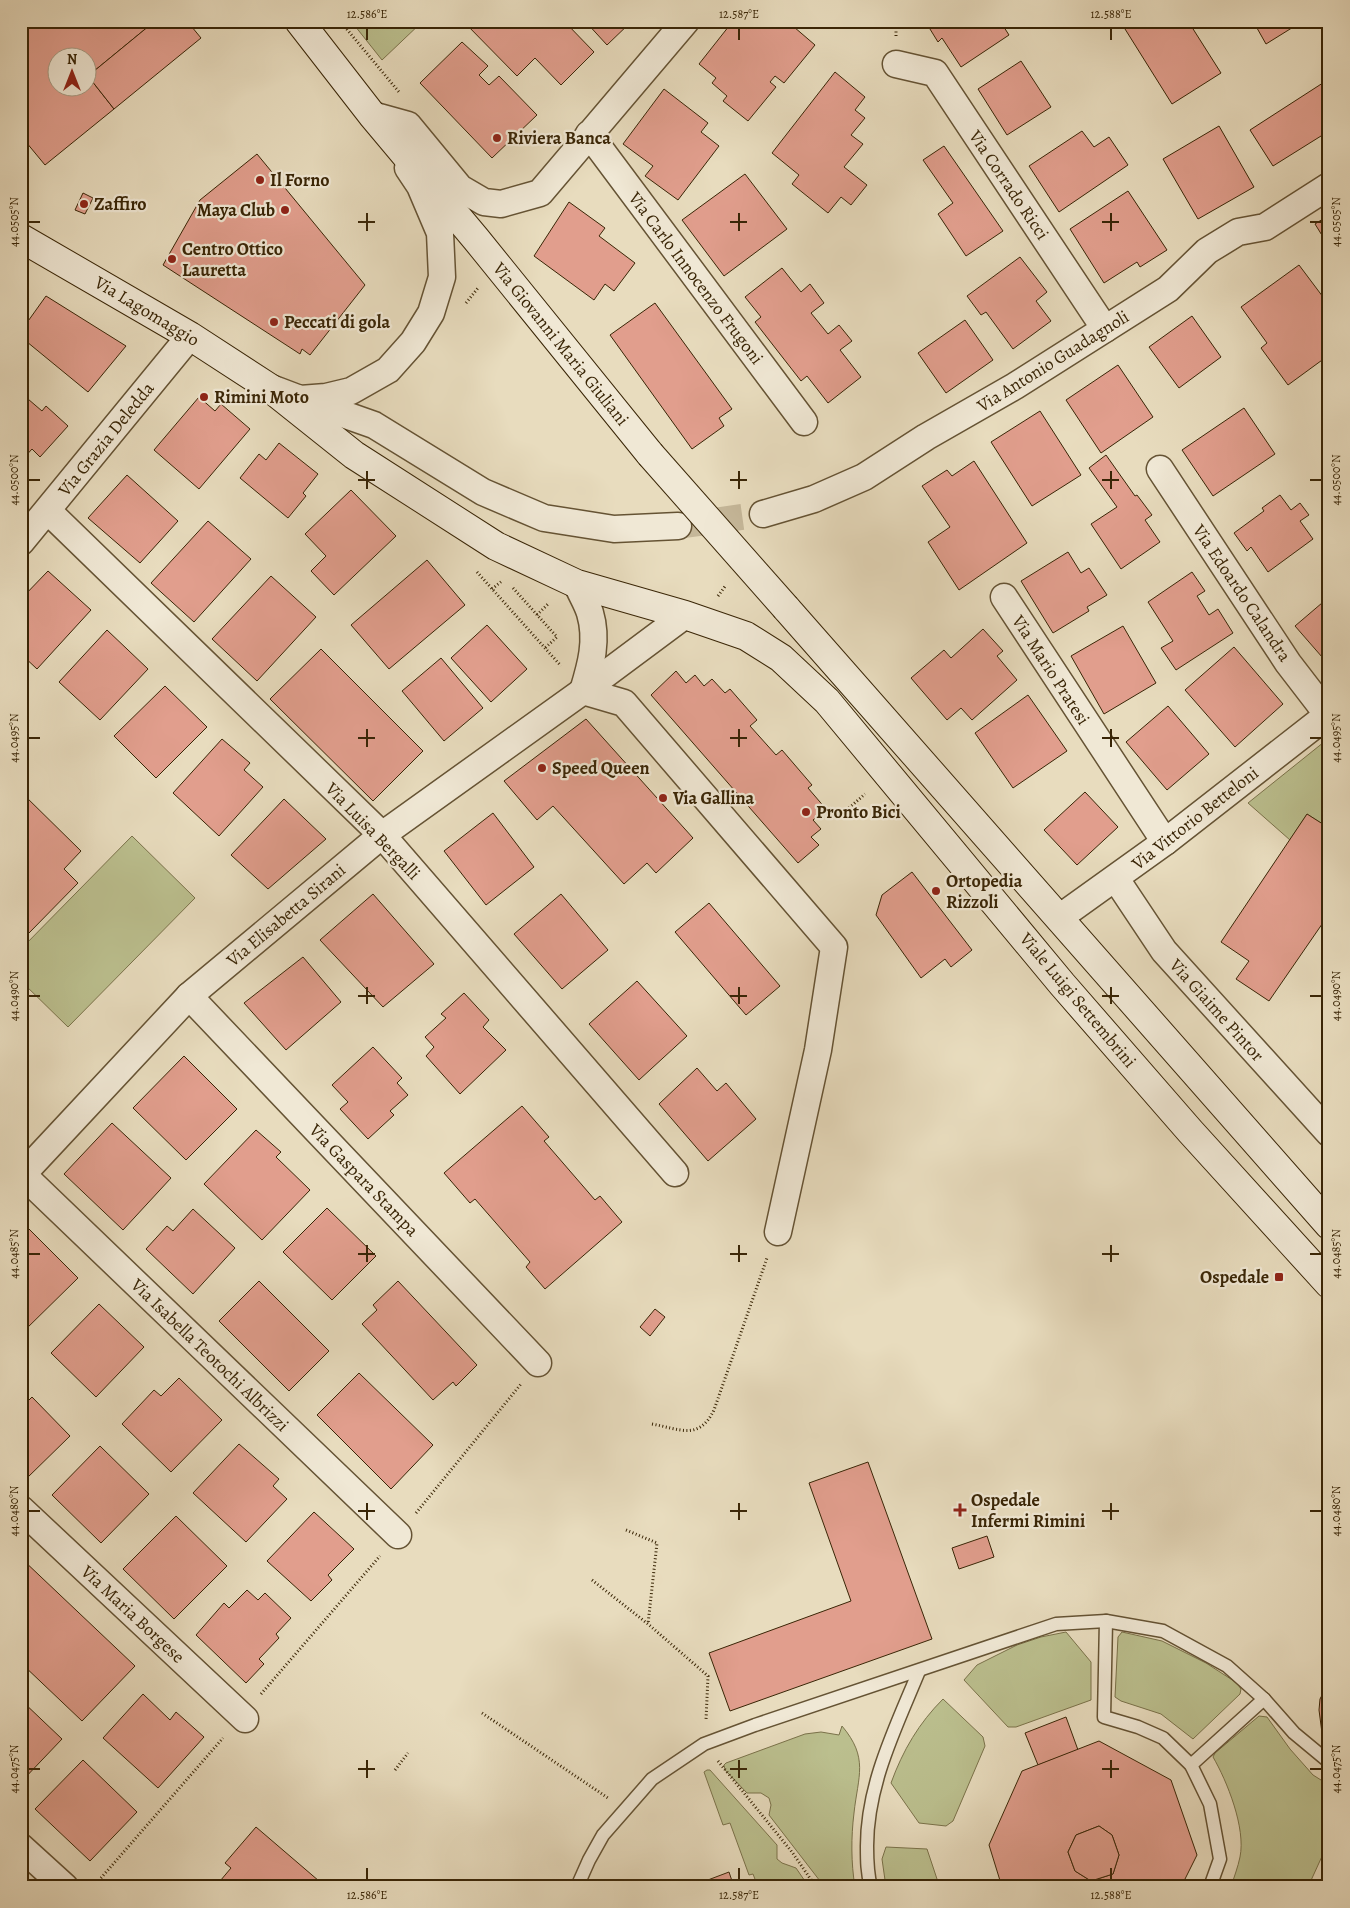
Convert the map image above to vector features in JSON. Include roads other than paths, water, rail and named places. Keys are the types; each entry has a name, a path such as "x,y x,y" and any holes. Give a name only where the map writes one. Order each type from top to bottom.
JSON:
{"main road":[{"name":"Via Giovanni Maria Giuliani","path":"299,21 372,115 476,238 650,454 1059,918"},
{"name":"Via Lagomaggio","path":"21,238 190,336 270,388"},
{"path":"270,388 354,455 496,546 577,584 686,614"},
{"name":"Viale Luigi Settembrini","path":"686,614 746,636 782,658 827,701 1062,984 1190,1131 1329,1284"},
{"path":"1059,918 1329,1225"}],"street":[{"path":"372,115 408,124 460,188 484,202 501,204 540,193 686,21"},
{"name":"Via Corrado Ricci","path":"896,64 935,74 1106,329"},
{"path":"300,399 326,397 352,391 388,370 413,342 431,313 442,277 440,233 420,186 372,115"},
{"name":"Via Carlo Innocenzo Frugoni","path":"589,134 804,422"},
{"name":"Via Antonio Guadagnoli","path":"763,514 814,500 864,477 926,437 1015,386 1106,329 1168,288 1207,251 1238,232 1265,227 1329,186"},
{"name":"Via Grazia Deledda","path":"21,542 190,336"},
{"path":"270,388 374,425 483,492 544,518 614,529 678,526"},
{"name":"Via Edoardo Calandra","path":"1160,468 1288,663 1328,714"},
{"name":"Via Luisa Bergalli","path":"48,511 382,835 675,1172"},
{"path":"577,584 590,613 594,638 591,663 583,691 624,703 834,947 818,1050 778,1232"},
{"name":"Via Mario Pratesi","path":"1004,598 1165,842"},
{"name":"Via Elisabetta Sirani","path":"22,1175 189,996 382,835 583,691 686,614"},
{"name":"Via Vittorio Betteloni","path":"1059,918 1116,879 1165,842 1328,714"},
{"name":"Via Giaime Pintor","path":"1116,879 1164,951 1329,1133"},
{"name":"Via Gaspara Stampa","path":"189,996 538,1363"},
{"name":"Via Isabella Teotochi Albrizzi","path":"22,1175 398,1535"},
{"name":"Via Maria Borgese","path":"21,1509 244,1718"},
{"path":"21,1847 65,1887"}],"lane":[{"path":"1106,1621 1104,1717 1164,1738 1191,1765 1210,1804 1219,1851 1220,1859 1210,1887"},
{"path":"577,1887 603,1835 652,1779 704,1744 755,1725 1056,1624 1106,1621 1164,1631 1227,1666 1264,1699 1294,1733 1329,1762"},
{"path":"871,1887 867,1873 867,1823 880,1768 919,1671"},
{"path":"1191,1765 1264,1699"}],"tunnel":[{"path":"678,526 763,514"}],"place":[{"name":"Riviera Banca","path":"497,138"},
{"name":"Il Forno","path":"260,180"},
{"name":"Zaffiro","path":"84,204"},
{"name":"Maya Club","path":"285,210"},
{"name":"Centro Ottico Lauretta","path":"172,259"},
{"name":"Peccati di gola","path":"274,322"},
{"name":"Rimini Moto","path":"204,397"},
{"name":"Speed Queen","path":"542,768"},
{"name":"Via Gallina","path":"663,798"},
{"name":"Pronto Bici","path":"806,812"},
{"name":"Ortopedia Rizzoli","path":"936,891"},
{"name":"Ospedale","path":"1279,1277"},
{"name":"Ospedale Infermi Rimini","path":"960,1510"}]}
